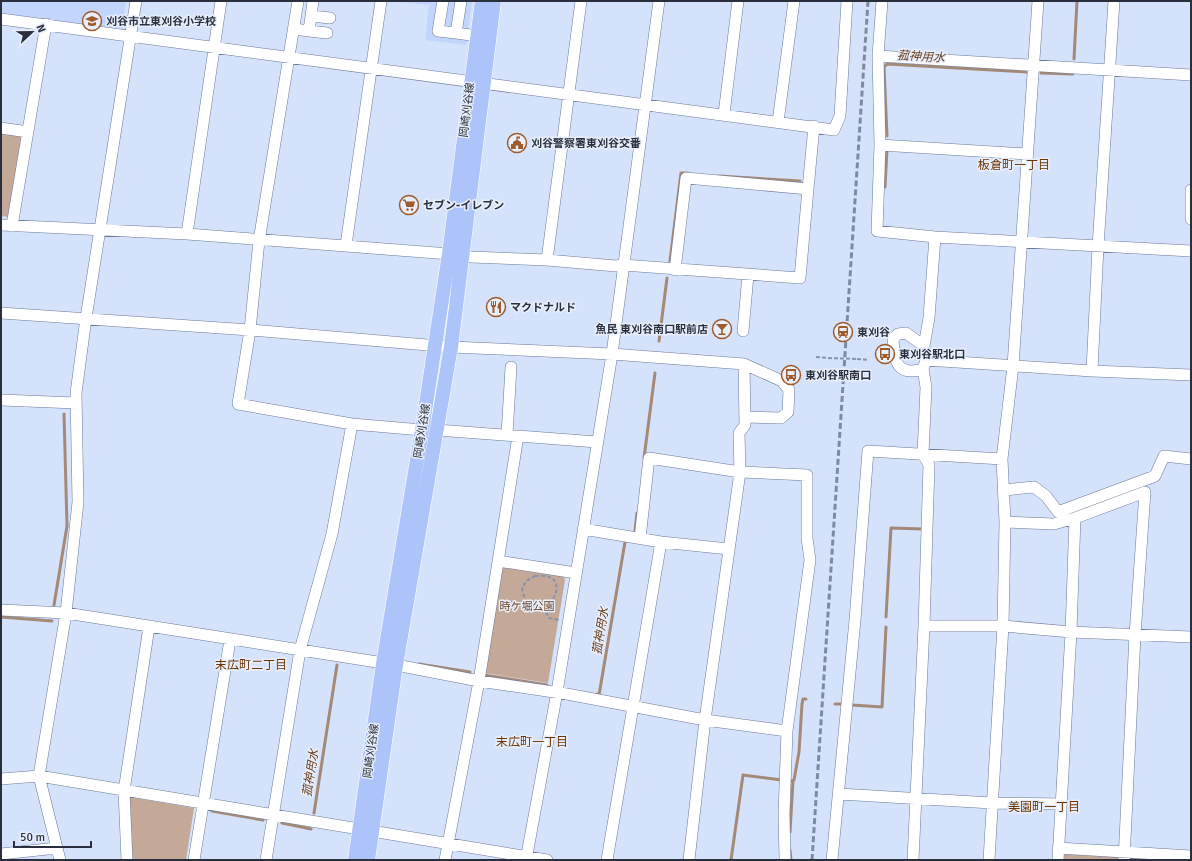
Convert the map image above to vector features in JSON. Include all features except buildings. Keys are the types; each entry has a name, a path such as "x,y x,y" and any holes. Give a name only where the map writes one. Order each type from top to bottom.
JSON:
{"main road":[{"name":"岡崎刈谷線","path":"390,664 437,430 451,347 463,255 478,81 478,36 482,1"},
{"name":"岡崎刈谷線","path":"368,860 366,830 422,430 449,254 478,81 494,1"},
{"name":"岡崎刈谷線","path":"354,860 366,830"}],"street":[{"path":"60,860 39,776 66,613 78,502 76,402 86,318 136,1"},
{"path":"187,234 221,1"},
{"path":"298,1 259,241 250,330 238,404 352,424 422,430"},
{"path":"309,31 311,16 318,1"},
{"path":"346,245 370,68 382,1"},
{"path":"443,1 438,31 478,36"},
{"path":"456,33 461,1"},
{"path":"547,260 581,1"},
{"path":"527,858 557,692 612,354 659,1"},
{"path":"724,114 738,1"},
{"path":"778,122 794,1"},
{"path":"1,19 214,48 570,93 834,130 840,116 847,1"},
{"path":"882,1 878,56 880,145 876,231 935,237 1191,252"},
{"path":"989,860 1003,626 1006,522 1002,460 1013,366 1038,1"},
{"path":"1092,371 1098,247 1114,1"},
{"path":"311,16 330,18"},
{"path":"46,24 28,132 7,225 187,234 259,241 346,245 463,255 471,257 547,260 800,278 814,126"},
{"path":"294,29 327,33"},
{"path":"878,56 1191,75"},
{"path":"1,128 28,132"},
{"path":"880,145 1027,154"},
{"path":"675,270 686,178 808,189"},
{"path":"1191,190 1191,219"},
{"path":"913,860 917,798 930,465 923,454 926,387 924,346 929,318 935,237"},
{"path":"743,331 748,275"},
{"path":"1,312 250,330 451,347 612,354 744,364 782,381 789,390 788,412 781,418 744,418"},
{"path":"924,346 906,333 898,334 893,339 896,362 902,369 912,372 924,364 1013,366 1191,375"},
{"path":"689,860 705,720 740,472 739,433 744,425 744,364"},
{"path":"446,860 479,681 498,561 512,436 511,367"},
{"path":"1,400 76,402"},
{"path":"266,860 300,650 332,534 352,424"},
{"path":"437,430 597,442"},
{"path":"832,860 868,451 1002,460"},
{"path":"1004,490 1034,487 1046,496 1058,512 1155,476 1164,456 1191,459"},
{"path":"640,538 649,458 740,472 807,475 806,538 810,560 787,731 784,814 785,860"},
{"path":"1006,522 1054,524 1075,518 1145,492 1135,635 1124,856"},
{"path":"1058,860 1071,632 1075,518"},
{"path":"583,529 661,542 729,550"},
{"path":"607,860 661,542"},
{"path":"498,561 576,573"},
{"path":"1,610 66,613 390,664 479,681 557,692 705,720 787,731"},
{"path":"924,626 1003,626 1071,632 1191,637"},
{"path":"127,860 124,791 149,627"},
{"path":"194,860 230,640"},
{"path":"1,779 39,776 273,816 547,860"},
{"path":"839,794 992,803 1060,804"},
{"path":"1,854 57,848"},
{"path":"1058,848 1124,856 1191,856"}],"path":[{"path":"816,357 869,360"},
{"path":"535,576 546,576 554,580 556,587 556,595 552,603 543,607 536,608 528,605 524,598 522,589 526,581 535,576"},
{"path":"543,607 549,618 560,620"}],"shaded area":[{"name":"刈谷市立東刈谷小学校","path":"1,1 126,1 122,29 1,13"},
{"path":"390,1 472,1 466,45 425,40 429,5"}],"green space":[{"path":"1,132 22,135 9,217 1,216"},
{"name":"時ケ堀公園","path":"504,565 563,575 565,580 548,683 484,673 500,568"},
{"path":"129,797 194,808 186,860 132,860"},
{"path":"1067,853 1117,855 1119,860 1062,860 1062,857"}],"waterway":[{"name":"菰神用水","path":"1074,59 1077,1"},
{"name":"菰神用水","path":"887,136 884,67 887,64 1027,72"},
{"name":"菰神用水","path":"1041,73 1073,74"},
{"name":"菰神用水","path":"885,187 887,149"},
{"name":"菰神用水","path":"670,261 681,173 688,173"},
{"name":"菰神用水","path":"719,176 800,181"},
{"name":"菰神用水","path":"659,341 667,278"},
{"name":"菰神用水","path":"644,458 655,373"},
{"path":"54,605 67,526 64,414"},
{"name":"菰神用水","path":"635,531 637,513"},
{"path":"886,617 891,528 923,529"},
{"name":"菰神用水","path":"597,694 599,695 625,542"},
{"path":"1,617 52,621"},
{"path":"852,705 882,707 886,627"},
{"name":"菰神用水","path":"419,664 470,672"},
{"name":"菰神用水","path":"314,813 337,665"},
{"name":"菰神用水","path":"484,675 547,685"},
{"path":"791,781 794,780 799,752 802,704 803,699 806,699"},
{"path":"835,704 844,704"},
{"path":"731,860 743,775 782,780"},
{"path":"790,832 793,781"},
{"name":"菰神用水","path":"212,811 263,820"},
{"name":"菰神用水","path":"282,823 311,829"},
{"path":"790,850 791,860"}],"railway":[{"path":"812,860 868,1"}],"place":[{"name":"刈谷市立東刈谷小学校","path":"92,21"},
{"name":"刈谷警察署東刈谷交番","path":"517,143"},
{"name":"セブン-イレブン","path":"409,205"},
{"name":"マクドナルド","path":"496,307"},
{"name":"魚民 東刈谷南口駅前店","path":"722,329"},
{"name":"東刈谷","path":"843,332"},
{"name":"東刈谷駅北口","path":"885,354"},
{"name":"東刈谷駅南口","path":"791,375"}],"district":[{"name":"板倉町一丁目","path":"1014,165"},
{"name":"末広町二丁目","path":"251,665"},
{"name":"末広町一丁目","path":"532,742"},
{"name":"美園町一丁目","path":"1044,807"}]}
